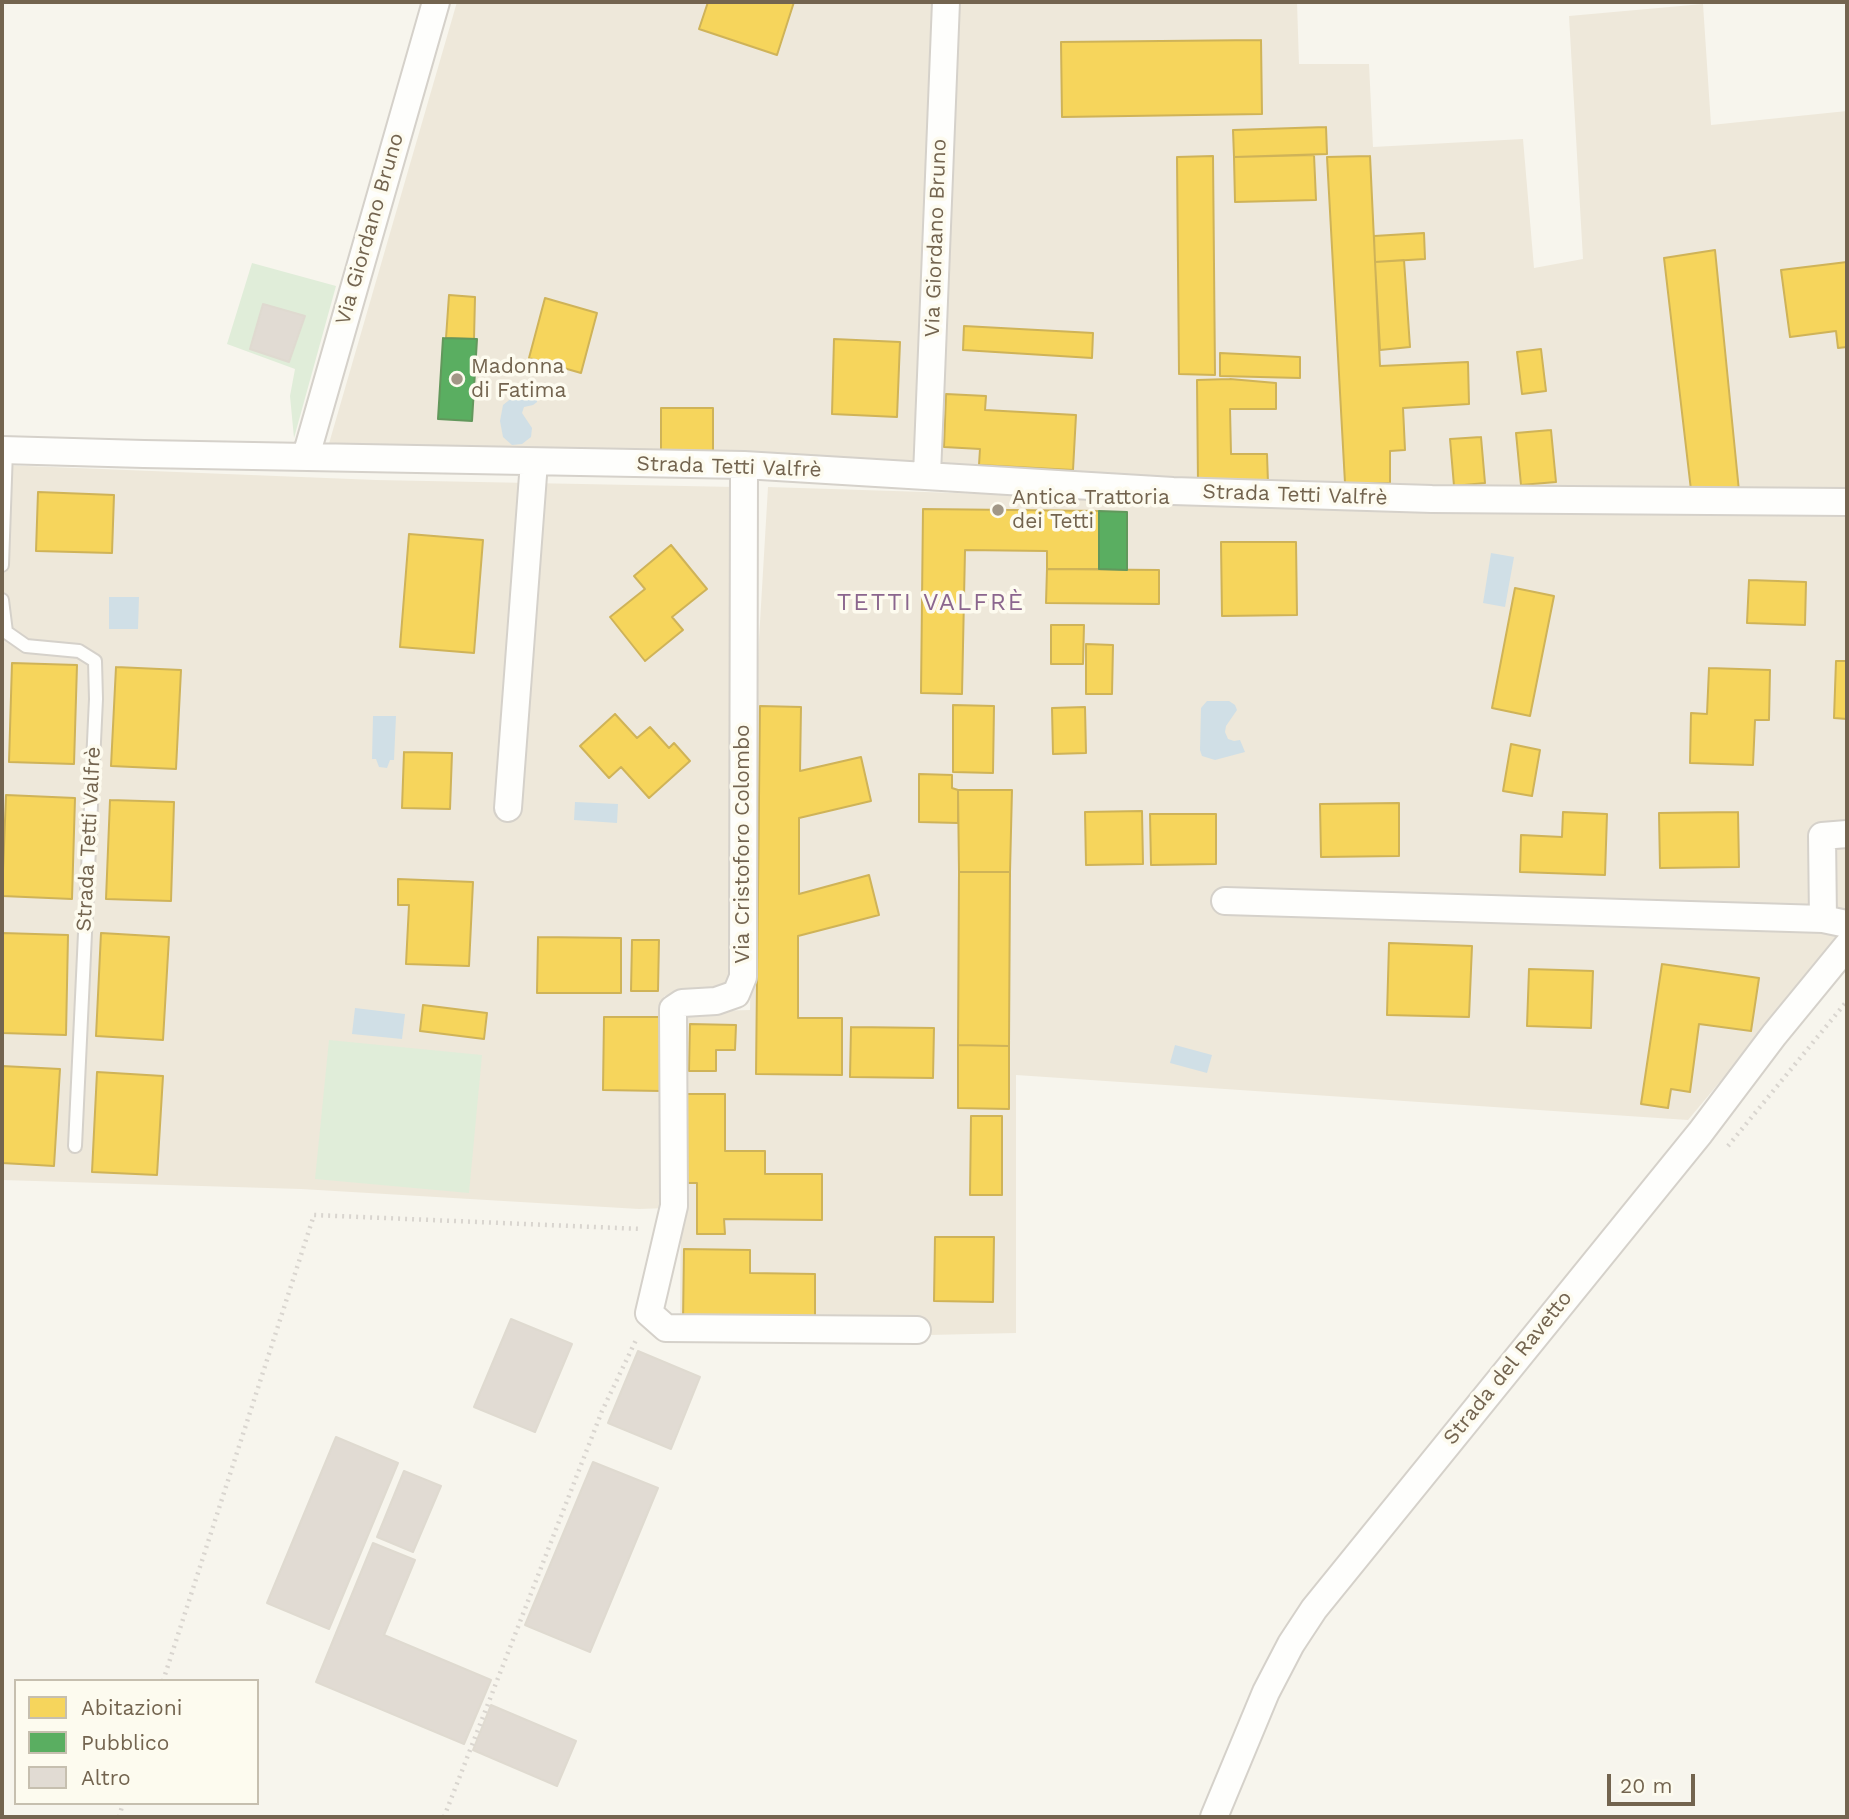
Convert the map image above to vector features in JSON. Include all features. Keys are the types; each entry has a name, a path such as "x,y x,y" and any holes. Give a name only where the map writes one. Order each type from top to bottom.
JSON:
{"street":[{"name":"Via Giordano Bruno","path":"306,456 436,2"},
{"name":"Via Giordano Bruno","path":"927,475 946,2"},
{"name":"Strada Tetti Valfrè","path":"4,450 744,465 1173,491 1419,499 1847,502"},
{"path":"508,808 534,462"},
{"name":"Via Cristoforo Colombo","path":"649,1313 674,1206 673,1009 682,1003 716,1001 736,994 743,978 744,465"},
{"path":"1224,901 1835,922 1822,836 1847,834"},
{"name":"Strada del Ravetto","path":"1214,1817 1266,1692 1291,1644 1314,1609 1700,1133 1774,1035 1847,946"},
{"path":"649,1313 666,1328 917,1330"}],"lane":[{"name":"Strada Tetti Valfrè","path":"2,565 4,450"},
{"name":"Strada Tetti Valfrè","path":"2,600 6,632 26,646 79,651 95,661 96,699 75,1146"}],"path":[{"path":"1727,1148 1847,1001"},
{"path":"164,1679 314,1215 668,1230"},
{"path":"444,1817 602,1411 649,1313"}],"shaded area":[{"path":"457,2 938,2 920,466 328,447"},
{"path":"958,2 1297,2 1299,64 1369,64 1373,147 1523,139 1534,268 1583,259 1569,16 1703,4 1711,125 1847,111 1847,491 1197,485 939,467"},
{"path":"518,393 537,396 537,402 524,407 522,413 532,428 531,437 522,444 512,445 503,437 500,421 503,405"},
{"path":"2,465 376,480 736,487 737,973 724,990 664,996 667,1208 639,1209 301,1189 2,1180"},
{"path":"768,487 1585,513 1847,515 1847,930 1688,1120 1016,1075 1016,1333 756,1339 680,1338 682,1012 750,1010 755,707"},
{"path":"1491,553 1514,557 1505,607 1483,603"},
{"path":"109,597 139,597 138,629 109,629"},
{"path":"1207,701 1229,701 1235,705 1237,710 1225,732 1228,739 1240,740 1245,752 1215,760 1202,756 1201,708"},
{"path":"373,716 396,716 394,760 390,760 387,768 379,767 376,759 372,759"},
{"path":"575,802 618,804 617,823 574,820"},
{"path":"355,1008 405,1014 402,1039 352,1034"},
{"path":"1175,1045 1212,1055 1207,1073 1170,1063"}],"green space":[{"path":"252,263 336,286 294,438 290,396 295,369 227,344"},
{"path":"329,1040 482,1055 469,1193 315,1179"}],"building: Abitazioni":[{"path":"708,2 794,2 777,55 699,29"},
{"path":"1261,40 1262,114 1062,117 1061,42"},
{"path":"1326,127 1327,154 1234,157 1233,130"},
{"path":"1314,155 1316,200 1235,202 1234,157"},
{"path":"1213,156 1215,375 1179,374 1177,157"},
{"path":"1370,156 1380,366 1468,362 1469,404 1403,408 1405,450 1390,451 1390,483 1345,483 1327,157"},
{"path":"1424,233 1425,259 1375,262 1374,236"},
{"path":"1715,250 1739,491 1691,490 1664,258"},
{"path":"1404,260 1410,347 1380,350 1375,262"},
{"path":"1847,262 1847,347 1838,348 1836,331 1790,337 1781,270"},
{"path":"449,295 475,297 474,339 446,338"},
{"path":"545,298 597,313 581,373 529,358"},
{"path":"964,326 1093,333 1092,358 963,350"},
{"path":"834,339 900,342 897,417 832,414"},
{"path":"1541,349 1546,391 1522,394 1517,352"},
{"path":"1220,353 1300,357 1300,378 1220,376"},
{"path":"1230,379 1276,383 1276,409 1230,409 1231,454 1267,454 1268,483 1198,484 1197,380"},
{"path":"946,394 986,396 985,410 1076,415 1073,470 979,465 980,449 944,447"},
{"path":"661,408 713,408 713,452 661,452"},
{"path":"1551,430 1556,482 1521,485 1516,433"},
{"path":"1481,437 1485,483 1454,486 1450,439"},
{"path":"38,492 114,495 112,553 36,551"},
{"path":"923,509 1099,511 1099,569 1047,569 1047,551 965,550 962,694 921,693"},
{"path":"409,534 483,540 474,653 400,647"},
{"path":"1221,542 1296,542 1297,615 1222,616"},
{"path":"671,545 707,589 672,617 683,630 645,661 610,617 645,589 634,576"},
{"path":"1047,569 1159,570 1159,604 1046,603"},
{"path":"1749,580 1806,582 1805,625 1747,623"},
{"path":"1515,588 1554,596 1530,716 1492,708"},
{"path":"1051,625 1084,625 1083,664 1051,664"},
{"path":"1086,644 1113,645 1112,694 1086,694"},
{"path":"1836,661 1847,661 1847,719 1834,718"},
{"path":"12,663 77,665 74,764 9,762"},
{"path":"116,667 181,670 176,769 111,766"},
{"path":"1709,668 1770,670 1769,720 1755,720 1753,765 1690,763 1691,713 1707,714"},
{"path":"953,705 994,706 993,773 953,772"},
{"path":"760,706 801,707 800,771 861,757 871,801 799,818 799,894 869,875 879,915 798,936 798,1018 842,1018 842,1075 756,1074"},
{"path":"1085,707 1086,753 1053,754 1052,708"},
{"path":"615,714 637,738 650,727 669,748 674,743 690,761 649,798 621,767 609,778 580,746"},
{"path":"1511,744 1540,750 1532,796 1503,791"},
{"path":"404,752 452,753 450,809 402,808"},
{"path":"919,774 952,775 952,788 958,790 958,823 919,822"},
{"path":"958,790 1012,790 1010,872 959,872"},
{"path":"6,795 75,798 72,899 2,896"},
{"path":"110,800 174,802 171,901 106,899"},
{"path":"1399,803 1399,856 1321,857 1320,804"},
{"path":"1142,811 1143,864 1086,865 1085,812"},
{"path":"1563,812 1607,814 1605,875 1520,872 1521,835 1562,837"},
{"path":"1738,812 1739,867 1660,868 1659,813"},
{"path":"1150,814 1216,814 1216,864 1151,865"},
{"path":"959,872 1010,872 1009,1046 958,1045"},
{"path":"398,879 473,882 469,966 406,964 409,905 398,905"},
{"path":"2,933 68,935 66,1035 2,1033"},
{"path":"101,933 169,937 163,1040 96,1036"},
{"path":"538,937 621,938 621,993 537,993"},
{"path":"632,940 659,940 658,991 631,991"},
{"path":"1389,943 1472,946 1469,1017 1387,1015"},
{"path":"1662,964 1759,978 1751,1031 1699,1024 1690,1092 1671,1089 1668,1108 1641,1104"},
{"path":"1529,969 1593,971 1591,1028 1527,1026"},
{"path":"423,1005 487,1013 484,1039 420,1031"},
{"path":"604,1017 661,1017 661,1091 603,1090"},
{"path":"690,1024 736,1025 735,1050 716,1050 716,1071 689,1071"},
{"path":"851,1027 934,1028 933,1078 850,1077"},
{"path":"958,1045 1009,1046 1009,1109 958,1108"},
{"path":"2,1066 60,1069 54,1166 2,1163"},
{"path":"97,1072 163,1076 157,1175 92,1172"},
{"path":"685,1094 725,1094 725,1151 765,1151 765,1174 822,1174 822,1220 724,1219 725,1234 697,1234 697,1183 684,1183"},
{"path":"971,1116 1002,1116 1002,1195 970,1195"},
{"path":"935,1237 994,1237 993,1302 934,1301"},
{"path":"684,1249 750,1250 750,1273 815,1274 815,1323 683,1322"}],"building: Pubblico":[{"name":"Madonna di Fatima","path":"443,338 477,339 472,421 438,419"},
{"path":"1099,511 1127,512 1127,570 1099,569"}],"building: Altro":[{"path":"263,304 305,316 289,362 250,349"},
{"path":"511,1319 572,1344 535,1432 474,1407"},
{"path":"638,1351 700,1377 671,1449 608,1423"},
{"path":"336,1437 398,1463 329,1629 267,1603"},
{"path":"593,1462 658,1488 590,1652 525,1625"},
{"path":"404,1471 441,1486 413,1552 377,1537"},
{"path":"373,1543 415,1560 384,1635 491,1680 464,1744 316,1682"},
{"path":"491,1705 576,1741 557,1786 473,1750"}],"place":[{"name":"Madonna di Fatima","path":"457,379"},
{"name":"Antica Trattoria dei Tetti","path":"998,510"}],"district":[{"name":"TETTI VALFRÈ","path":"931,603"}]}
